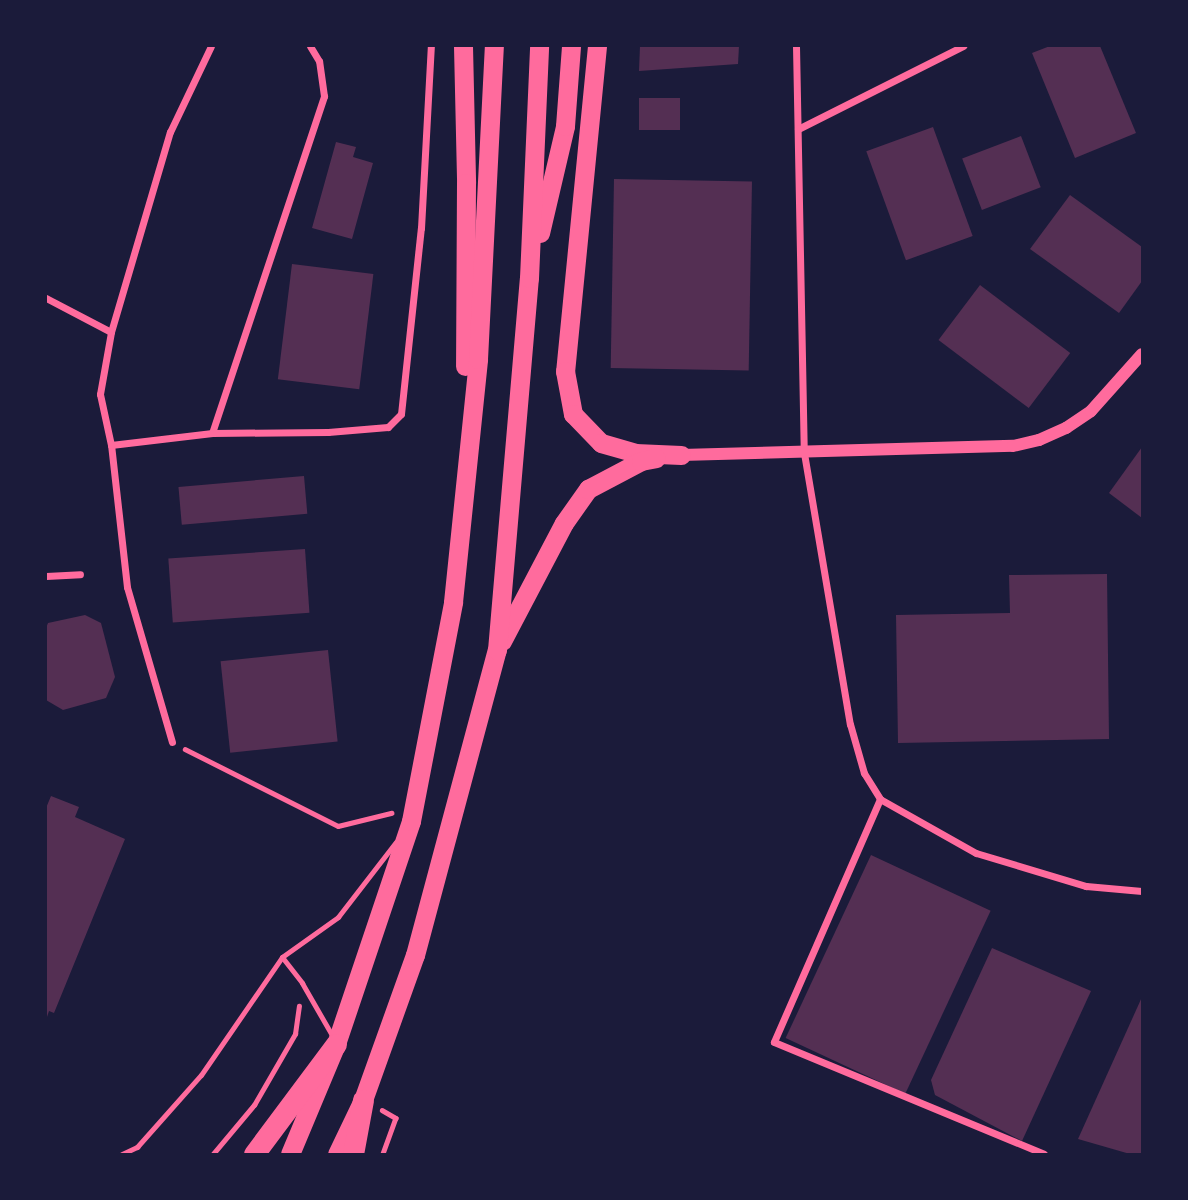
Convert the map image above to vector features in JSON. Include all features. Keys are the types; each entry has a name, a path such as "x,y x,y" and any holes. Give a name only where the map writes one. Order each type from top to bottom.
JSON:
{"highway":[{"path":"463,46 466,183 464,494"},
{"path":"290,1154 336,1044 413,815 453,601 478,359 494,46"},
{"path":"337,1154 363,1100 415,956 497,650 529,278 539,46"},
{"path":"529,278 565,126 571,46"},
{"path":"597,46 565,370 573,414 601,443 635,453 681,455"},
{"path":"497,650 564,523 588,489 641,461 681,455"},
{"path":"254,1154 336,1044"},
{"path":"353,1154 363,1100"}],"street":[{"path":"172,742 127,587 111,445 100,394 111,332 170,132 211,46"},
{"path":"212,433 324,96 318,61 310,46"},
{"path":"111,445 212,433 328,432 388,427 401,414 421,228 431,46"},
{"path":"796,46 804,453 850,724 864,773 880,799 976,853 1086,887 1143,891"},
{"path":"798,129 963,46"},
{"path":"46,298 111,332"},
{"path":"681,455 985,449 1039,440 1066,428 1091,411 1143,354"},
{"path":"46,576 80,574"},
{"path":"880,799 774,1042 1044,1154"}],"lane":[{"path":"122,1154 137,1147 201,1075 282,957 338,917 413,815"},
{"path":"282,957 302,983 336,1044"}],"path":[{"path":"172,742 338,826 413,815"},
{"path":"213,1154 254,1105 295,1034 302,983"}],"building":[{"path":"640,46 739,46 738,64 639,71"},
{"path":"1050,46 1100,46 1136,133 1075,158 1032,53"},
{"path":"639,98 680,98 680,130 639,130"},
{"path":"933,127 973,236 906,260 866,151"},
{"path":"1021,136 1041,187 982,210 962,159"},
{"path":"336,142 356,147 353,157 373,163 352,239 312,228"},
{"path":"614,179 752,181 749,370 611,368"},
{"path":"1070,195 1142,247 1142,281 1119,313 1030,249"},
{"path":"292,264 373,274 359,389 278,379"},
{"path":"980,285 1070,353 1029,408 938,340"},
{"path":"1142,447 1142,518 1109,493"},
{"path":"304,476 307,514 182,525 178,487"},
{"path":"305,549 309,613 173,622 168,559"},
{"path":"1107,574 1109,739 898,743 896,615 1010,613 1009,575"},
{"path":"85,615 101,623 115,677 106,698 63,710 46,700 46,628 48,623"},
{"path":"328,650 338,741 230,753 221,661"},
{"path":"51,796 79,807 75,817 125,839 54,1013 49,1011 46,1020 46,808"},
{"path":"871,855 991,911 905,1094 786,1038"},
{"path":"992,948 1091,991 1022,1141 935,1095 931,1080"},
{"path":"1142,997 1142,1154 1130,1154 1078,1139"}]}
